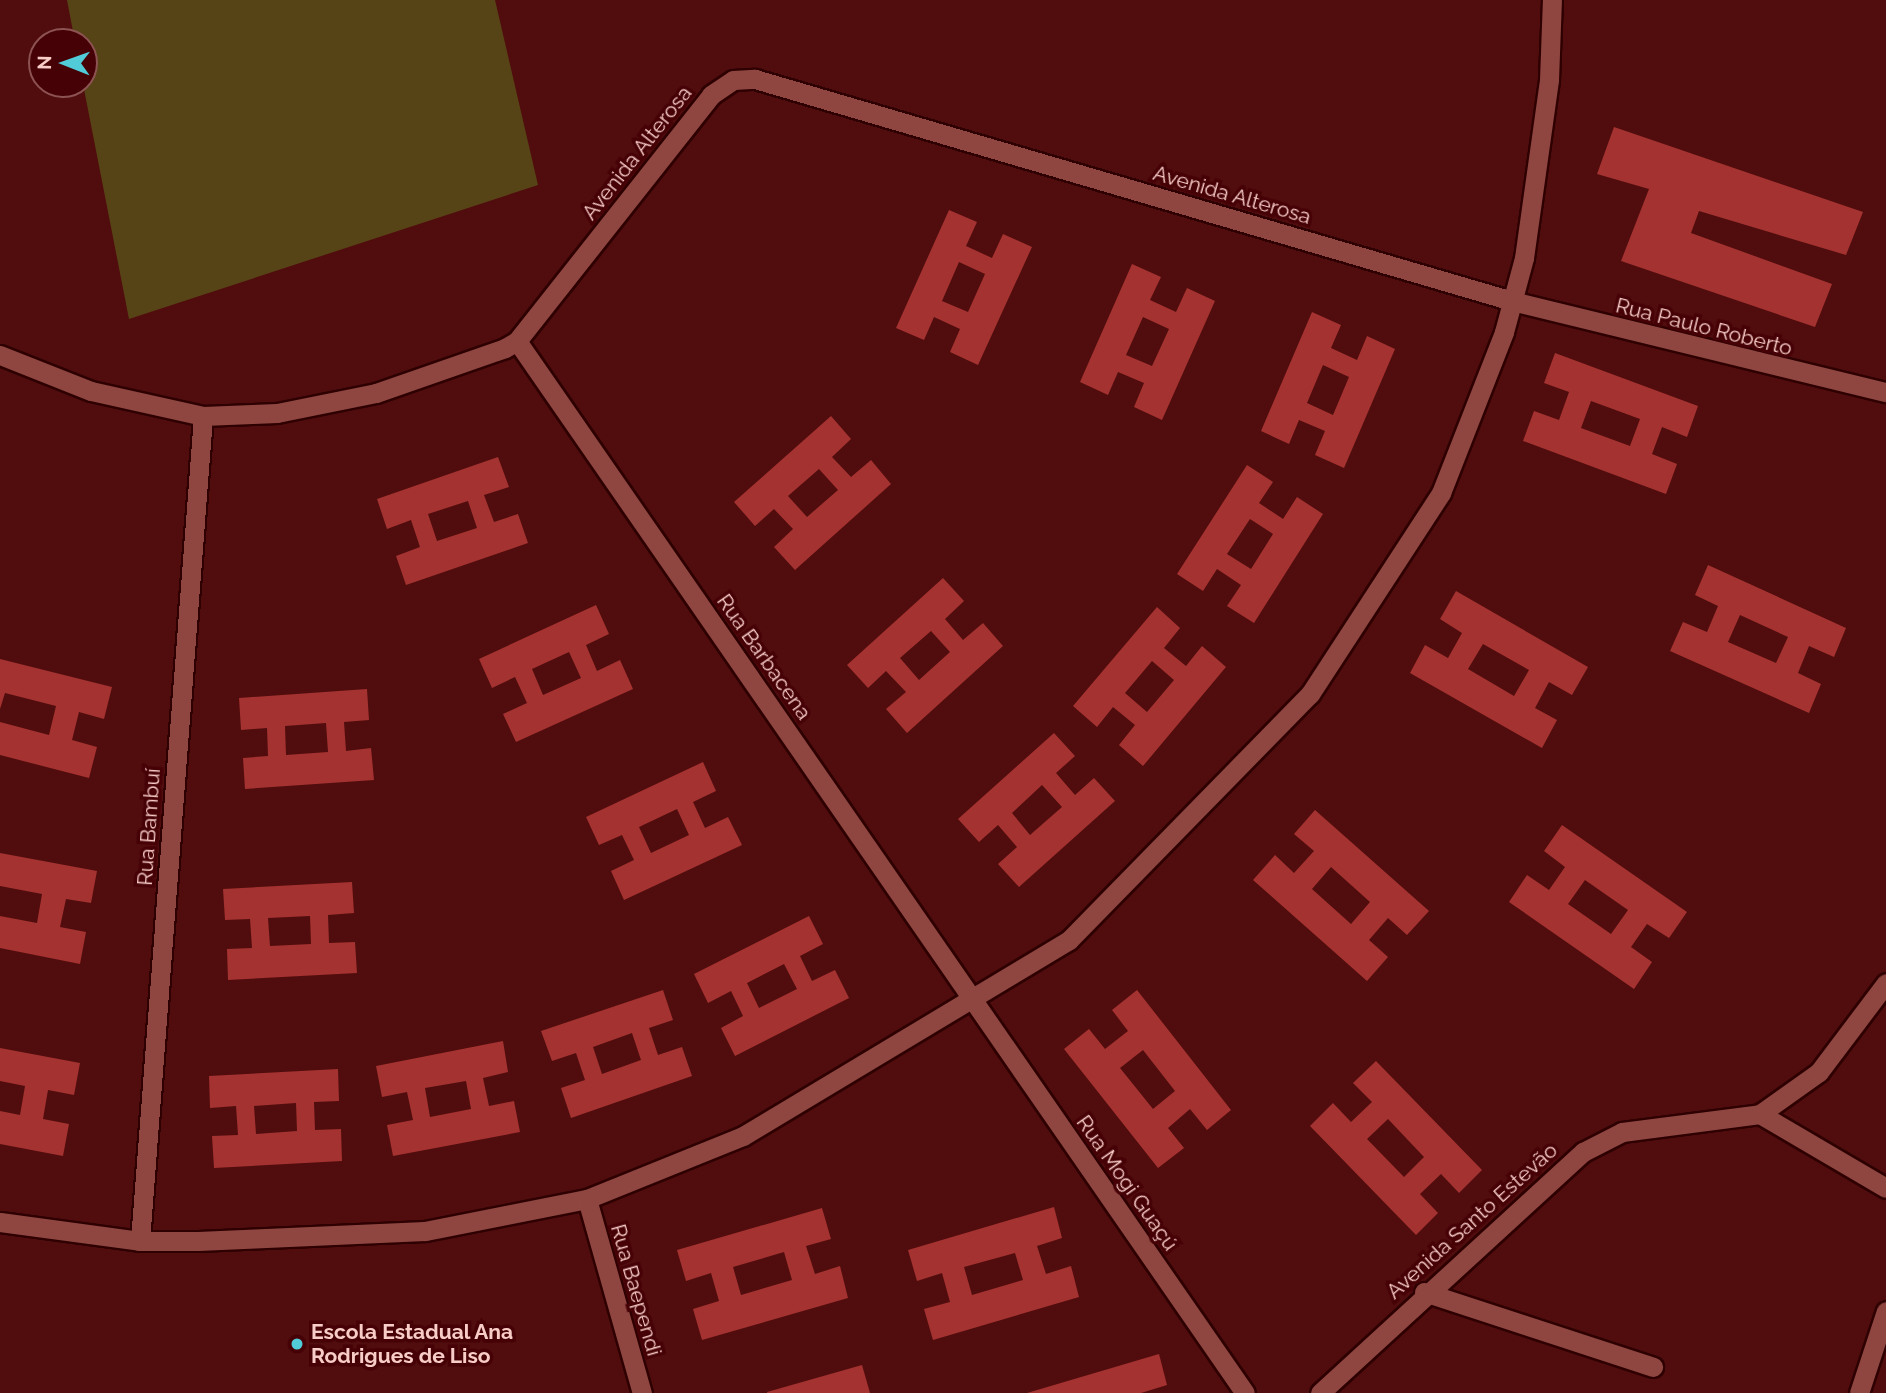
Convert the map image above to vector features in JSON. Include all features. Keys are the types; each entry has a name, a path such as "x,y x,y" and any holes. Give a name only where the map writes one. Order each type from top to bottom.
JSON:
{"street":[{"path":"0,1222 141,1241 425,1231 587,1199 743,1136 1069,940 1310,694 1441,493 1512,301 1549,80 1552,0"},
{"name":"Avenida Alterosa","path":"517,341 711,95 733,80 755,79 1512,301"},
{"name":"Rua Paulo Roberto","path":"1512,301 1848,387 1886,391"},
{"path":"0,355 91,391 203,416 277,413 376,393 517,341"},
{"name":"Rua Barbacena","path":"517,341 972,998"},
{"name":"Rua Bambuí","path":"141,1241 203,416"},
{"path":"1886,983 1819,1072 1760,1114 1886,1188"},
{"name":"Rua Mogi Guaçú","path":"972,998 1245,1393"},
{"name":"Avenida Santo Estevão","path":"1320,1393 1424,1292 1583,1152 1622,1132 1760,1114"},
{"name":"Rua Baependi","path":"587,1199 642,1393"},
{"path":"1424,1292 1653,1367"},
{"path":"1859,1393 1886,1311"}],"shaded area":[{"path":"67,0 495,0 538,185 129,319 86,98 98,98 98,28 72,28"}],"building":[{"path":"1614,127 1863,212 1846,255 1699,211 1691,233 1832,284 1815,327 1621,261 1649,189 1597,174"},
{"path":"949,210 977,222 966,246 992,258 1003,234 1032,247 978,365 950,352 960,329 934,317 924,340 896,328","holes":["959,262 985,274 968,312 942,301"]},
{"path":"1132,264 1161,277 1150,300 1176,312 1187,288 1215,301 1162,420 1134,407 1144,383 1118,372 1108,395 1080,382","holes":["1143,317 1169,329 1152,366 1126,355"]},
{"path":"1312,312 1341,325 1331,348 1357,360 1367,336 1395,349 1344,468 1315,455 1325,431 1299,420 1289,444 1261,431","holes":["1323,365 1349,377 1333,415 1307,403"]},
{"path":"1555,353 1698,406 1687,437 1662,427 1652,454 1677,464 1666,494 1523,441 1534,411 1559,420 1569,392 1544,383","holes":["1591,401 1640,419 1630,446 1581,428"]},
{"path":"831,416 851,439 832,457 851,477 871,460 891,484 795,570 774,547 793,529 774,509 755,526 734,502","holes":["819,469 838,490 807,517 788,496"]},
{"path":"498,457 509,487 484,495 494,522 518,514 528,543 406,585 396,556 420,547 411,520 387,529 377,499","holes":["468,501 477,528 437,541 428,514"]},
{"path":"1247,465 1273,482 1259,503 1283,519 1297,497 1323,514 1254,623 1227,606 1241,585 1217,569 1203,591 1177,574","holes":["1250,519 1273,534 1251,569 1227,554"]},
{"path":"1708,565 1846,628 1834,657 1809,646 1798,673 1821,684 1809,713 1670,651 1683,622 1707,632 1718,606 1695,595","holes":["1740,615 1788,637 1776,663 1728,642"]},
{"path":"943,578 964,601 945,619 963,640 983,623 1003,646 907,733 886,709 906,692 886,671 868,688 847,665","holes":["931,631 950,652 919,680 900,658"]},
{"path":"1456,591 1588,667 1572,695 1549,682 1535,708 1557,720 1542,748 1410,673 1425,645 1448,658 1462,633 1440,619","holes":["1483,644 1529,670 1514,696 1468,669"]},
{"path":"596,605 609,634 586,645 597,671 620,660 633,689 516,742 503,714 527,703 515,677 492,688 479,659","holes":["569,652 581,678 543,695 532,669"]},
{"path":"1157,607 1180,628 1164,648 1186,666 1202,646 1226,667 1143,766 1119,745 1135,725 1113,707 1097,727 1073,706","holes":["1152,661 1174,680 1147,712 1125,693"]},
{"path":"0,659 112,687 104,719 79,712 72,740 97,747 89,778 0,755 0,722 49,735 56,706 5,693 0,709"},
{"path":"367,689 369,720 344,722 346,751 371,748 374,780 245,789 243,758 268,756 267,728 241,730 239,698","holes":["326,723 328,752 286,755 285,726"]},
{"path":"1054,733 1075,756 1056,773 1075,795 1094,778 1115,801 1019,887 998,864 1017,847 998,825 979,842 958,819","holes":["1042,785 1062,807 1030,835 1012,813"]},
{"path":"703,762 716,791 693,802 705,828 728,817 742,845 624,900 611,871 634,860 622,835 599,845 586,817","holes":["677,809 689,835 651,853 639,827"]},
{"path":"1315,810 1429,911 1407,935 1388,918 1369,940 1388,957 1367,981 1253,880 1275,855 1294,873 1314,851 1294,834","holes":["1331,867 1370,902 1351,924 1312,889"]},
{"path":"1562,825 1687,912 1669,938 1647,924 1631,947 1652,962 1634,989 1509,902 1527,875 1549,890 1565,867 1544,851","holes":["1585,880 1628,910 1611,934 1568,904"]},
{"path":"0,853 97,871 91,903 66,899 60,927 86,932 80,964 0,948 0,916 37,923 42,894 0,886"},
{"path":"352,882 354,913 328,915 329,943 355,942 357,973 228,980 227,949 252,948 250,919 225,920 223,889","holes":["310,916 311,944 270,946 268,918"]},
{"path":"809,916 823,944 800,956 812,981 835,970 849,998 735,1056 721,1028 743,1016 731,991 708,1003 694,974","holes":["784,964 797,989 759,1008 747,983"]},
{"path":"663,990 673,1020 649,1028 658,1055 682,1047 692,1076 571,1118 561,1088 585,1080 576,1053 552,1061 541,1031","holes":["632,1033 641,1060 602,1074 593,1047"]},
{"path":"1137,990 1231,1110 1207,1130 1190,1109 1168,1128 1184,1148 1158,1168 1064,1049 1089,1029 1105,1049 1128,1031 1112,1010","holes":["1143,1050 1175,1091 1153,1109 1120,1068"]},
{"path":"503,1041 508,1072 483,1078 489,1106 514,1101 520,1132 393,1156 387,1125 413,1120 407,1092 382,1097 376,1066","holes":["466,1081 471,1109 430,1117 425,1088"]},
{"path":"0,1048 80,1063 74,1095 48,1090 43,1119 69,1124 63,1156 0,1144 0,1111 20,1115 25,1086 0,1081"},
{"path":"1376,1061 1482,1170 1459,1193 1441,1174 1420,1194 1438,1213 1416,1235 1310,1126 1333,1103 1351,1122 1372,1102 1353,1083","holes":["1388,1119 1424,1157 1404,1177 1367,1139"]},
{"path":"338,1069 339,1101 314,1102 315,1130 341,1129 342,1161 214,1168 212,1136 238,1135 236,1106 210,1108 209,1076","holes":["296,1103 297,1131 256,1134 254,1106"]},
{"path":"1054,1207 1062,1238 1037,1246 1046,1274 1071,1266 1079,1297 933,1340 924,1309 950,1302 942,1273 917,1281 908,1250","holes":["1015,1253 1023,1280 972,1295 964,1267"]},
{"path":"822,1208 831,1239 806,1246 815,1274 840,1266 848,1298 702,1340 693,1309 719,1301 711,1273 686,1281 677,1250","holes":["784,1252 792,1280 741,1295 733,1267"]},
{"path":"1159,1354 1167,1385 1141,1393 1027,1393"},
{"path":"862,1365 870,1393 767,1393 767,1392"}],"place":[{"name":"Escola Estadual Ana Rodrigues de Liso","path":"297,1344"}]}
